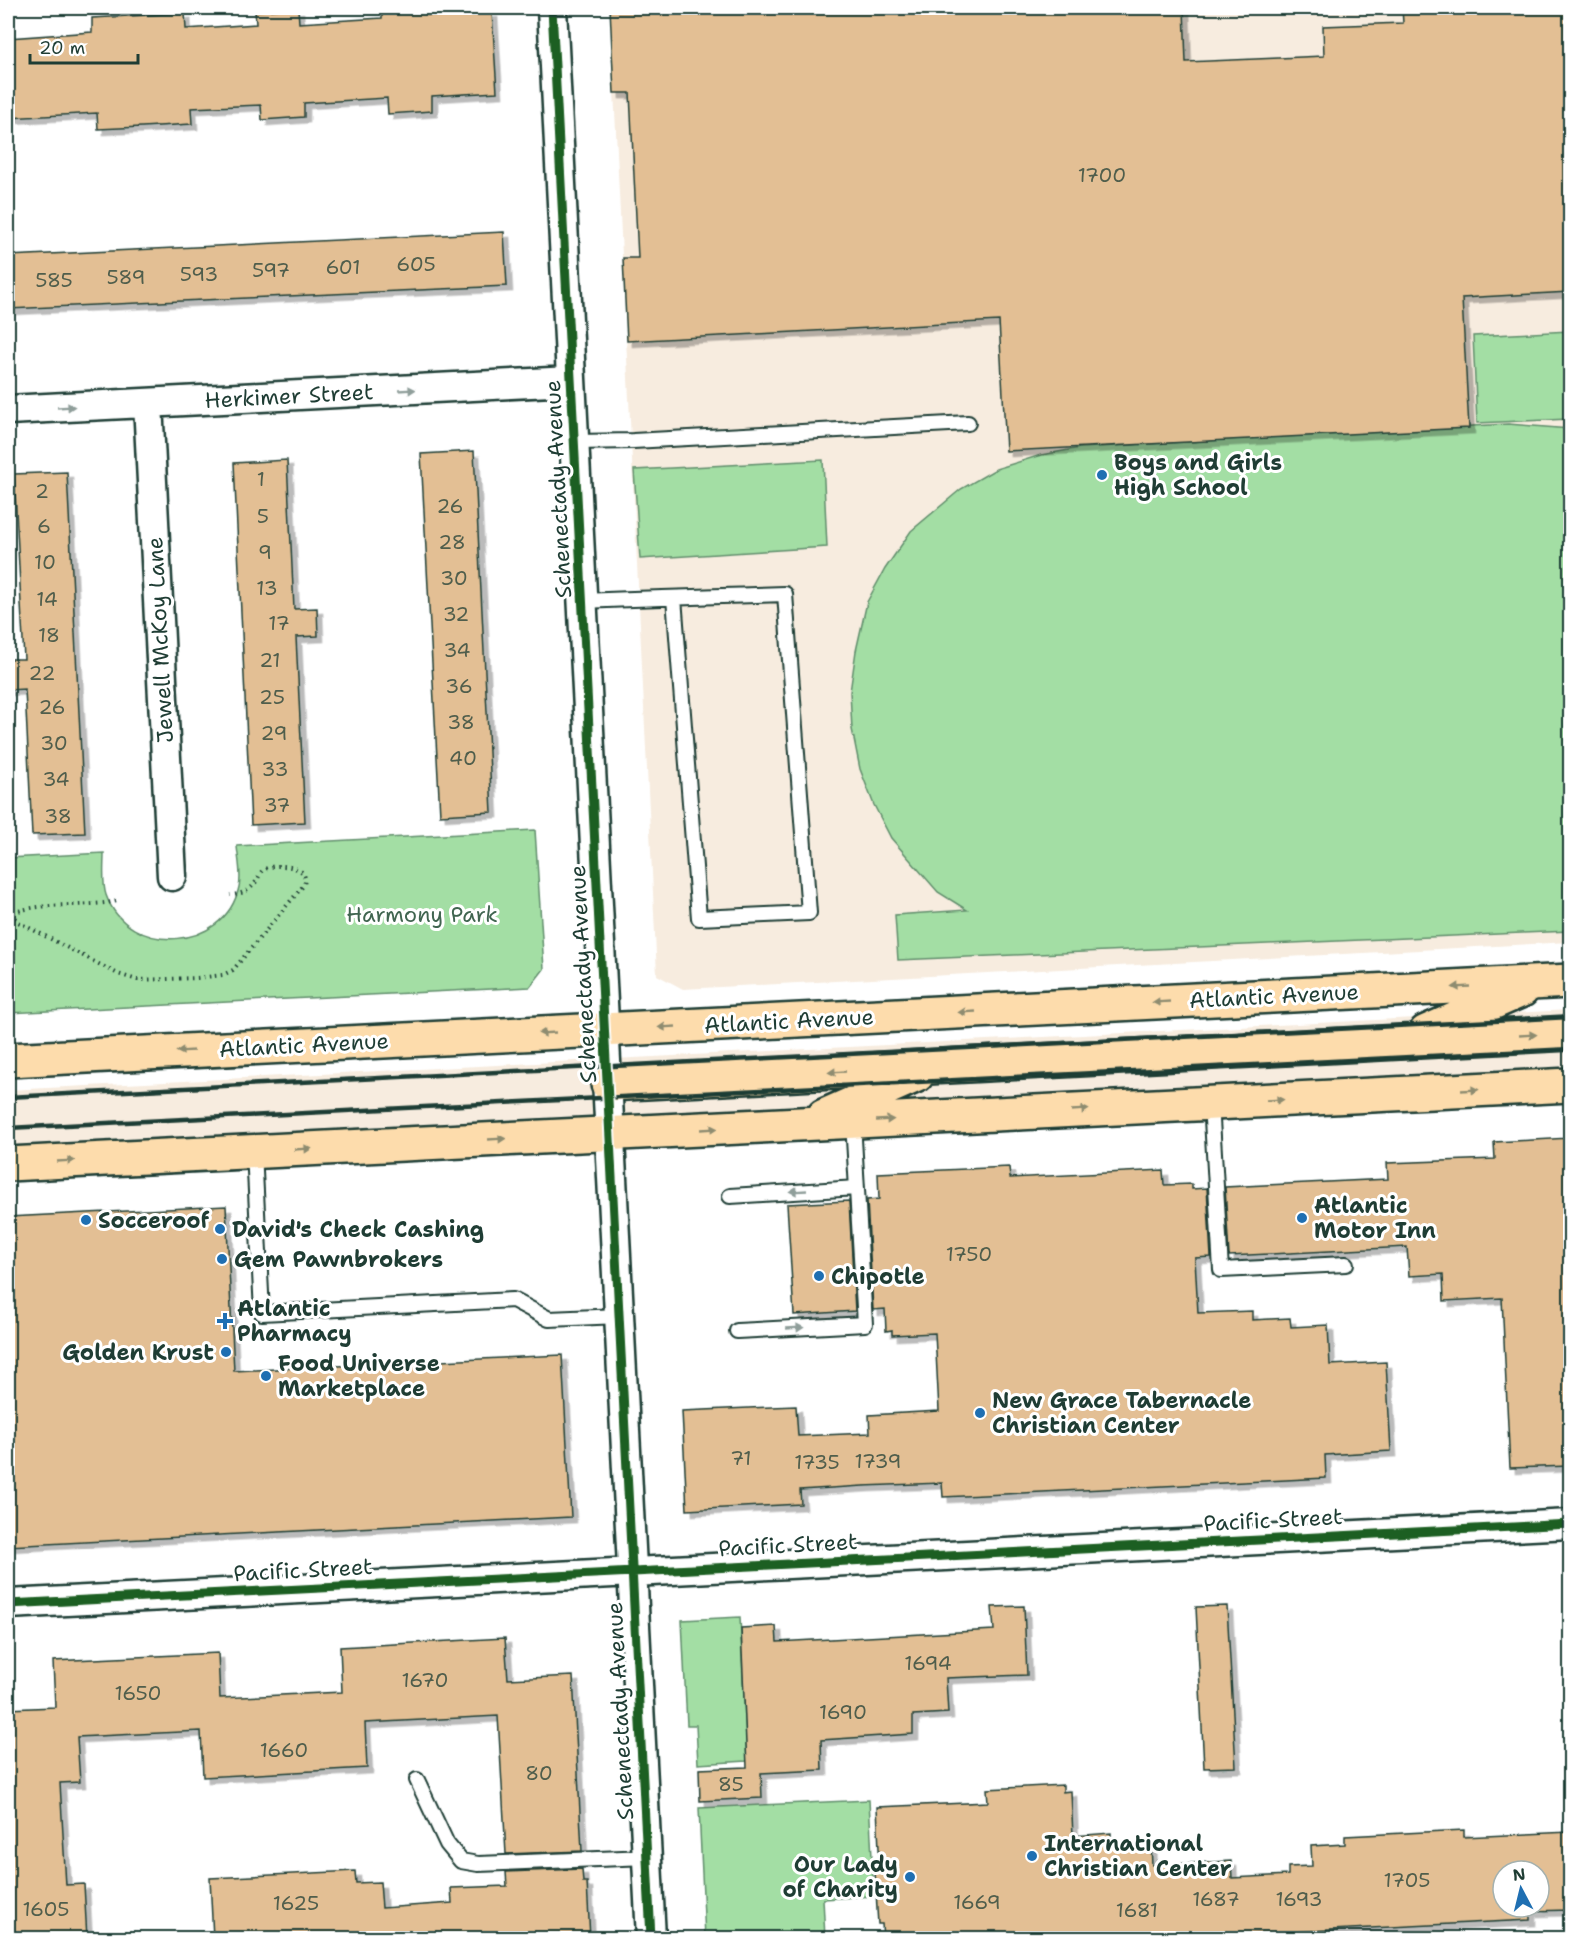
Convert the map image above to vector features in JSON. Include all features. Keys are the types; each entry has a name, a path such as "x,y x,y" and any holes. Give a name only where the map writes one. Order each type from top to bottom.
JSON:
{"main road":[{"name":"Atlantic Avenue","path":"8,1060 1555,982"},
{"path":"1406,1041 1555,982"},
{"path":"608,1084 1570,1033"},
{"path":"806,1124 938,1066"},
{"path":"8,1164 1570,1085"}],"street":[{"name":"Schenectady Avenue","path":"552,8 651,1938"},
{"name":"Herkimer Street","path":"8,410 571,381"},
{"name":"Jewell McKoy Lane","path":"148,403 172,876"},
{"name":"Pacific Street","path":"8,1604 1570,1524"}],"lane":[{"path":"575,442 968,423"},
{"path":"584,601 785,594 809,913 699,918 674,598"},
{"path":"1211,1103 1221,1270 1346,1264"},
{"path":"737,1331 865,1324 853,1121"},
{"path":"254,1151 262,1314 513,1300 549,1319 620,1316"},
{"path":"730,1196 857,1188"},
{"path":"417,1780 447,1844 460,1861 478,1864 647,1857"}],"path":[{"path":"117,901 24,909 9,914 18,922 118,974 138,980 197,978 223,975 233,970 290,903 306,880 304,874 298,869 268,868 261,872 253,886 241,894 230,895"}],"shaded area":[{"name":"Boys and Girls High School","path":"610,8 1570,8 1570,942 683,989 657,975"},
{"path":"1570,1010 1570,1071 8,1151 8,1090"}],"green space":[{"path":"1570,331 1570,419 1477,423 1473,336"},
{"path":"1508,424 1570,429 1570,931 898,960 895,915 967,910 938,892 891,838 874,805 860,769 852,729 850,692 867,602 885,569 911,531 961,489 996,469 1041,455 1080,448"},
{"path":"823,460 827,547 640,559 634,470"},
{"name":"Harmony Park","path":"535,830 544,969 530,987 8,1013 8,858 104,853 106,895 117,915 134,929 154,937 176,939 197,934 215,924 230,909 240,882 237,846"},
{"path":"740,1617 747,1761 698,1764 696,1725 687,1725 682,1620"},
{"path":"869,1800 874,1896 823,1899 825,1938 705,1938 699,1808"}],"building":[{"path":"298,8 299,23 382,18 382,8 426,8 427,15 492,12 497,92 432,96 432,111 388,114 387,98 304,103 304,117 262,120 261,105 191,108 192,124 142,127 98,129 97,113 8,118 8,38 92,32 92,18 185,13 186,29 256,24 255,11"},
{"path":"610,8 773,8 774,13 886,8 1184,8 1186,62 1324,56 1323,26 1403,23 1402,8 1570,8 1570,292 1462,298 1469,428 1006,451 999,321 627,341 623,258 638,258 630,93 614,93"},
{"path":"504,232 507,286 8,309 8,256"},
{"path":"474,451 492,812 440,815 421,454"},
{"path":"287,460 294,609 317,608 318,636 296,637 305,822 251,825 234,463"},
{"path":"67,472 85,833 32,835 25,689 8,690 8,659 24,659 14,474"},
{"path":"1570,1138 1570,1466 1510,1468 1502,1298 1444,1301 1443,1274 1409,1276 1407,1247 1229,1256 1225,1187 1388,1179 1387,1163 1495,1159 1494,1142"},
{"path":"1009,1167 1010,1178 1163,1170 1164,1185 1192,1184 1192,1189 1207,1188 1211,1257 1195,1258 1198,1313 1252,1311 1252,1320 1290,1318 1291,1327 1328,1325 1330,1365 1386,1362 1391,1451 1325,1455 1326,1478 943,1497 942,1483 863,1486 800,1490 801,1504 687,1510 682,1411 796,1406 798,1436 870,1433 869,1415 939,1411 935,1333 892,1335 892,1330 886,1331 885,1309 873,1310 867,1200 879,1199 878,1173"},
{"name":"Chipotle","path":"849,1201 855,1311 794,1315 787,1204"},
{"path":"226,1206 234,1371 562,1355 571,1517 8,1546 8,1217"},
{"path":"1024,1606 1027,1675 946,1678 948,1713 913,1715 913,1734 821,1740 822,1770 761,1773 762,1798 700,1801 699,1769 747,1767 741,1628 776,1626 777,1642 994,1630 992,1607"},
{"path":"1227,1606 1236,1767 1204,1768 1196,1607"},
{"path":"505,1638 508,1679 573,1676 582,1851 506,1854 498,1716 365,1723 367,1768 203,1777 201,1731 77,1737 80,1782 60,1783 66,1885 84,1884 87,1938 8,1938 8,1709 55,1707 53,1661 218,1653 220,1698 342,1692 340,1647"},
{"path":"1063,1785 1063,1792 1071,1791 1073,1836 1111,1833 1111,1845 1151,1843 1152,1865 1231,1861 1232,1878 1288,1875 1288,1867 1312,1866 1311,1846 1345,1844 1345,1836 1464,1830 1464,1837 1570,1832 1570,1910 1551,1910 1551,1859 1491,1859 1491,1919 1530,1920 1174,1938 883,1938 882,1924 878,1924 875,1870 880,1870 877,1807 988,1802 987,1789"},
{"path":"582,1869 583,1882 587,1882 590,1938 434,1938 434,1935 373,1938 213,1938 210,1878 355,1871 356,1883 380,1882 382,1908 452,1903 451,1888 507,1886 506,1872"}],"railway":[{"path":"8,1097 1570,1017"},
{"path":"8,1128 1570,1049"}],"cycle path":[{"path":"552,8 651,1938"},
{"path":"8,1604 1570,1524"}],"place":[{"name":"Boys and Girls High School","path":"1102,475"},
{"name":"Atlantic Motor Inn","path":"1302,1218"},
{"name":"Socceroof","path":"86,1220"},
{"name":"David's Check Cashing","path":"220,1229"},
{"name":"Gem Pawnbrokers","path":"222,1259"},
{"name":"Chipotle","path":"819,1276"},
{"name":"Atlantic Pharmacy","path":"225,1321"},
{"name":"Golden Krust","path":"226,1352"},
{"name":"Food Universe Marketplace","path":"266,1376"},
{"name":"New Grace Tabernacle Christian Center","path":"980,1413"},
{"name":"International Christian Center","path":"1032,1856"},
{"name":"Our Lady of Charity","path":"910,1877"}]}
